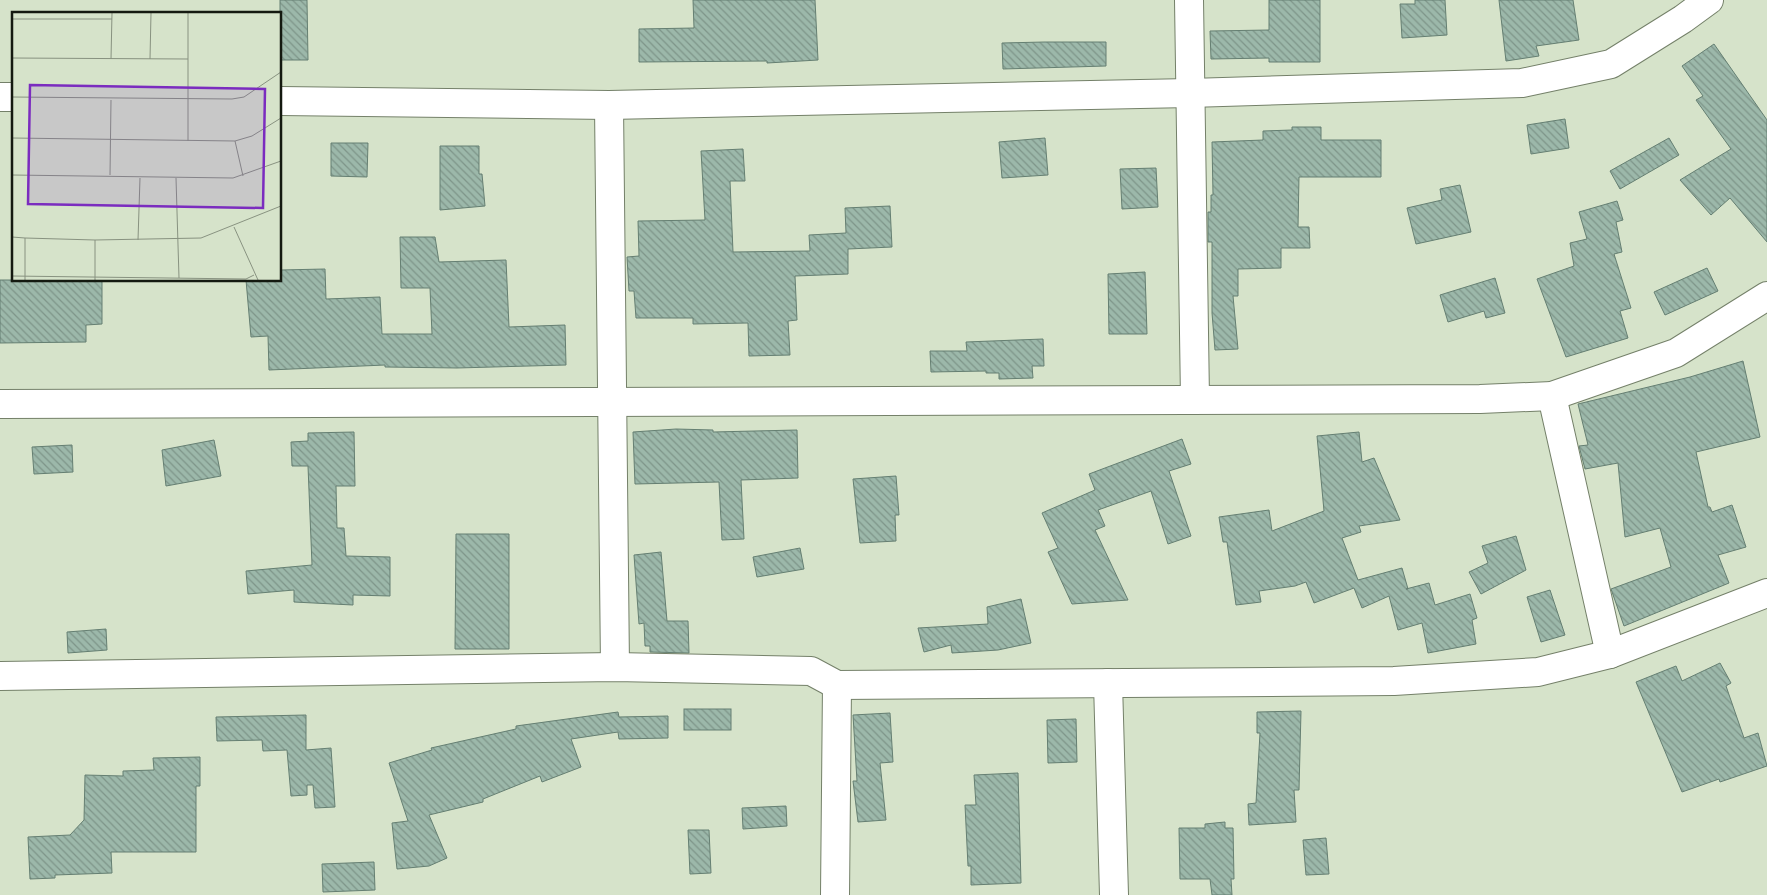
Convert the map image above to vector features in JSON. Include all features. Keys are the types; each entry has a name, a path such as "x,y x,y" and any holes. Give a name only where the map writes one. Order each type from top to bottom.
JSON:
{"street":[{"path":"1188,0 1195,399"},
{"path":"281,101 609,105 1190,93 1522,83 1611,64 1683,19 1709,0"},
{"path":"609,105 615,667"},
{"path":"0,404 1195,399 1480,400 1552,396 1676,353 1767,296"},
{"path":"1552,396 1610,654"},
{"path":"0,676 615,667 811,671 836,685 1394,681 1538,672 1610,654 1767,593"},
{"path":"1108,683 1114,895"},
{"path":"835,895 836,685"}],"building":[{"path":"280,0 307,0 308,60 281,60"},
{"path":"693,0 815,0 818,60 767,63 767,61 639,62 639,29 694,28"},
{"path":"1269,0 1320,0 1320,62 1269,62 1269,58 1211,59 1210,31 1269,30"},
{"path":"1415,0 1445,0 1447,35 1402,38 1400,4 1415,4"},
{"path":"1499,0 1573,0 1579,40 1536,46 1539,56 1506,61"},
{"path":"1106,42 1106,66 1003,69 1002,43"},
{"path":"1714,44 1767,120 1767,242 1730,198 1711,215 1680,180 1731,149 1696,100 1703,96 1682,66"},
{"path":"1565,119 1569,148 1531,154 1527,125"},
{"path":"1292,127 1321,127 1321,140 1381,140 1381,177 1299,177 1298,227 1309,227 1310,248 1281,248 1281,268 1238,269 1238,296 1233,296 1238,349 1215,350 1212,313 1212,242 1208,242 1208,212 1211,212 1211,195 1213,195 1212,142 1263,140 1263,131 1292,130"},
{"path":"1045,138 1048,175 1002,178 999,142"},
{"path":"1669,138 1679,155 1620,189 1610,171"},
{"path":"331,143 368,143 367,177 331,176"},
{"path":"440,146 479,146 479,174 482,174 485,206 440,210"},
{"path":"743,149 745,181 730,181 733,252 810,251 809,235 846,233 845,208 890,206 892,247 848,249 848,274 795,276 797,320 788,321 790,355 749,356 748,323 693,324 693,318 636,318 634,291 629,291 627,257 639,256 638,221 705,220 701,151"},
{"path":"1156,168 1158,207 1122,209 1120,169"},
{"path":"1460,185 1471,232 1416,244 1407,208 1442,200 1440,189"},
{"path":"1617,201 1623,220 1616,222 1622,252 1614,254 1631,308 1620,311 1628,338 1566,357 1537,279 1574,266 1570,243 1587,239 1579,212"},
{"path":"400,237 435,237 439,262 506,260 509,327 565,325 566,365 457,368 385,367 385,365 269,370 268,336 251,337 246,281 281,281 281,270 325,269 326,299 380,297 382,334 432,334 430,288 401,288"},
{"path":"1707,268 1718,291 1665,315 1654,292"},
{"path":"1145,272 1147,334 1109,334 1108,274"},
{"path":"1495,278 1505,313 1486,318 1484,311 1448,322 1440,295"},
{"path":"0,280 102,281 102,324 86,325 86,342 0,343"},
{"path":"1043,339 1044,366 1032,366 1033,378 999,379 999,373 986,373 986,371 931,372 930,351 967,351 966,342"},
{"path":"1743,361 1760,437 1696,452 1708,507 1710,507 1712,512 1732,505 1746,547 1718,555 1729,583 1624,626 1611,589 1671,567 1660,528 1625,537 1618,463 1585,469 1579,446 1588,445 1578,404 1690,377"},
{"path":"676,429 713,430 713,432 797,430 798,478 741,480 744,539 722,540 719,482 635,484 633,432"},
{"path":"354,432 355,486 336,486 337,528 344,528 346,556 390,557 390,596 353,595 353,605 294,602 294,590 248,594 246,571 312,565 308,466 292,466 291,442 308,441 308,433"},
{"path":"1359,432 1362,462 1374,458 1400,520 1359,526 1361,532 1342,538 1358,580 1402,568 1408,589 1429,583 1435,605 1470,594 1477,618 1472,620 1476,644 1428,653 1422,623 1398,630 1389,596 1362,608 1354,588 1314,603 1306,582 1295,586 1259,591 1261,602 1236,605 1227,542 1223,542 1219,517 1269,510 1272,531 1324,511 1317,436"},
{"path":"1182,439 1191,464 1169,471 1191,536 1168,544 1151,491 1098,510 1105,526 1095,530 1128,600 1072,604 1048,552 1058,548 1042,513 1095,490 1089,474"},
{"path":"214,440 221,476 166,486 162,450"},
{"path":"72,445 73,472 34,474 32,447"},
{"path":"896,476 899,515 895,515 896,541 860,543 853,479"},
{"path":"456,534 509,534 509,649 455,649"},
{"path":"1516,536 1526,570 1481,594 1469,572 1488,563 1482,546"},
{"path":"800,548 804,569 757,577 753,557"},
{"path":"661,552 667,621 688,621 689,653 650,652 650,646 645,646 644,623 639,624 634,555"},
{"path":"1550,590 1565,635 1541,642 1527,597"},
{"path":"1021,599 1031,643 998,650 952,653 951,645 924,652 918,628 988,624 987,607"},
{"path":"106,629 107,650 68,653 67,632"},
{"path":"1720,663 1731,683 1726,686 1744,738 1758,733 1767,766 1720,782 1719,779 1682,792 1636,682 1676,666 1682,681"},
{"path":"684,709 731,709 731,730 684,730"},
{"path":"1301,711 1299,790 1294,790 1296,822 1249,825 1248,804 1256,803 1260,733 1257,733 1257,712"},
{"path":"618,712 619,717 668,716 668,738 619,739 618,732 571,739 581,767 542,782 540,776 483,799 483,802 429,815 447,858 429,866 397,869 392,823 408,821 389,763 432,750 431,748 516,729 516,726"},
{"path":"890,713 893,762 880,763 886,820 858,822 853,781 857,781 853,715"},
{"path":"306,715 306,750 331,748 335,807 315,808 313,785 307,785 307,795 291,796 287,750 263,751 262,740 217,741 216,717"},
{"path":"1076,719 1077,762 1048,763 1047,720"},
{"path":"200,757 200,786 196,786 196,852 111,852 112,873 55,875 55,878 30,879 28,837 70,835 84,820 85,775 123,776 123,771 154,770 153,758"},
{"path":"1018,773 1021,883 971,885 971,866 968,866 965,805 976,805 974,775"},
{"path":"786,806 787,826 743,829 742,808"},
{"path":"1225,822 1225,828 1233,828 1234,879 1231,879 1232,895 1212,895 1210,879 1180,879 1179,828 1205,828 1205,824"},
{"path":"688,830 709,830 711,873 690,874"},
{"path":"1326,838 1329,874 1306,875 1303,840"},
{"path":"374,862 375,890 323,892 322,864"}]}
